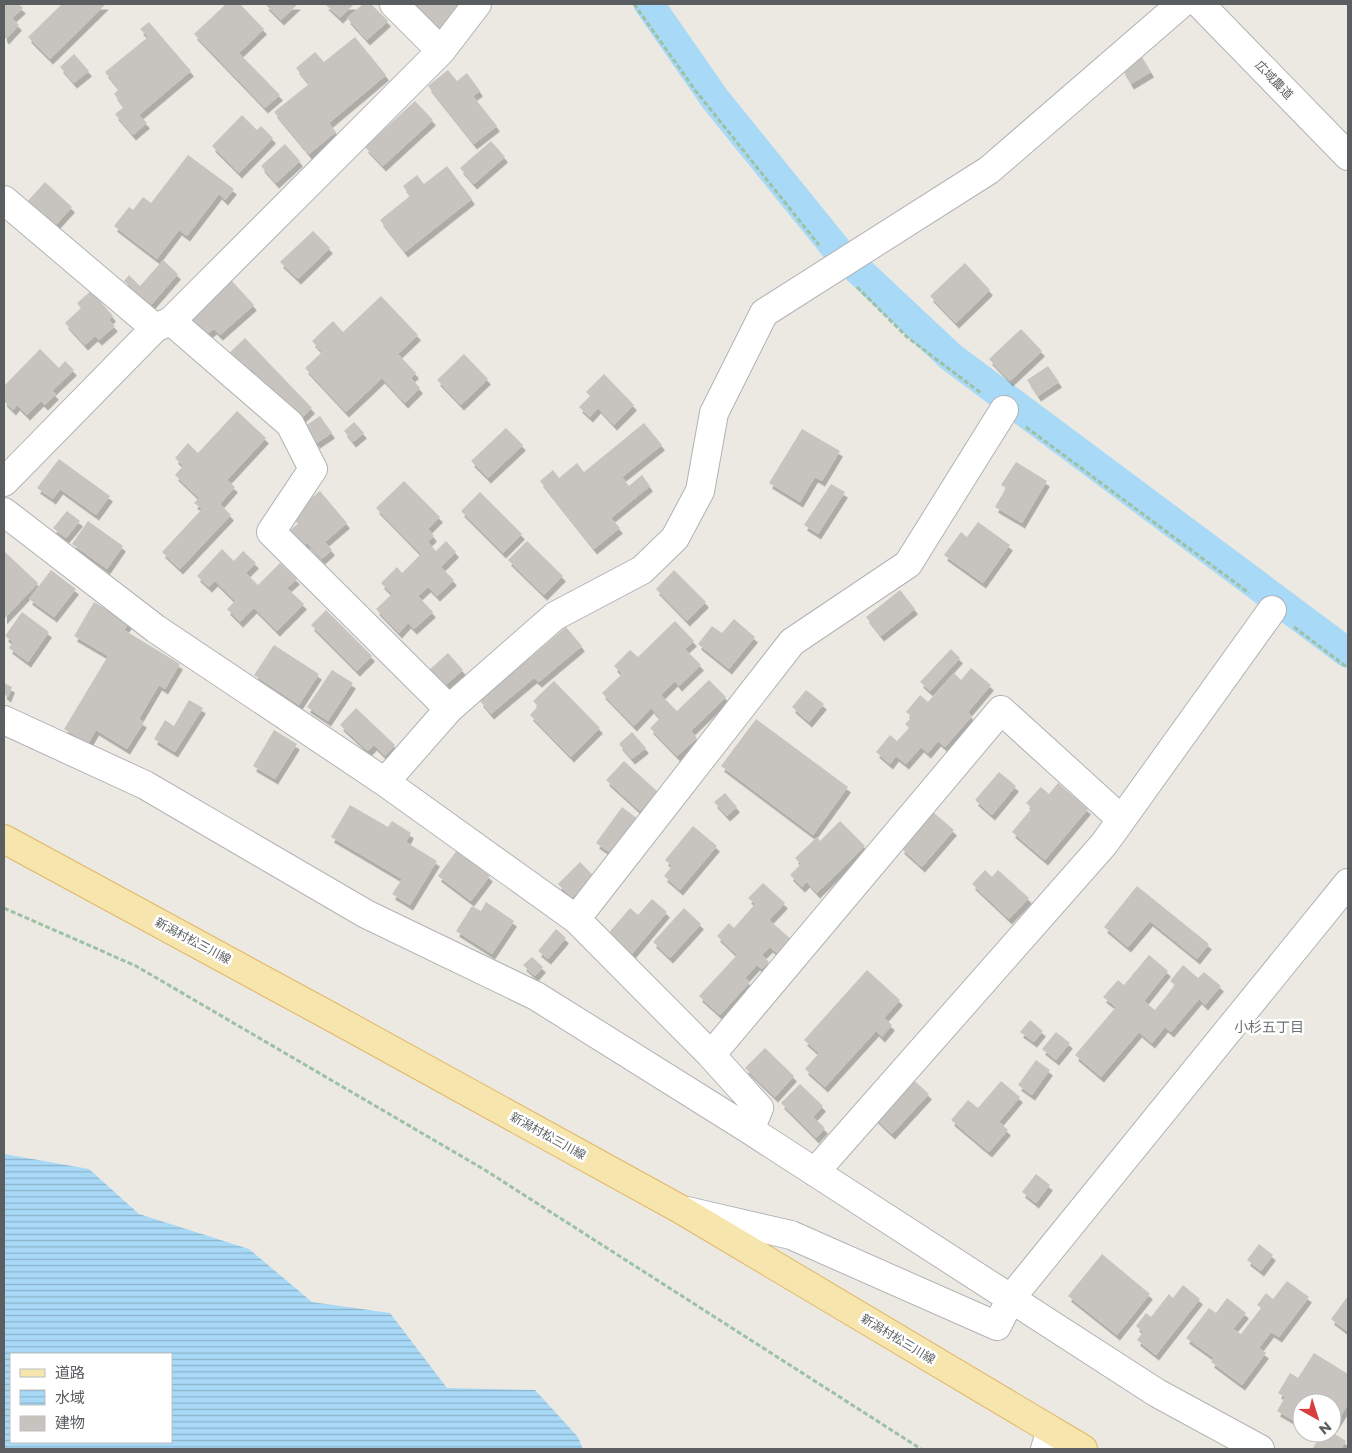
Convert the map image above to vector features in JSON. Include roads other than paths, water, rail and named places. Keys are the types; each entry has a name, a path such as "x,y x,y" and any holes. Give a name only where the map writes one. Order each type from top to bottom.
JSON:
{"main road":[{"name":"新潟村松三川線","path":"4,839 680,1209 1048,1440 1082,1449"}],"street":[{"path":"394,4 441,51"},
{"path":"4,482 441,51 477,4"},
{"path":"385,782 449,709 555,616 642,570 675,538 700,491 714,413 764,313 989,170 1181,4"},
{"name":"広域農道","path":"1200,4 1348,156"},
{"path":"4,200 290,424 313,469 271,532 449,709"},
{"path":"576,919 792,642 908,564 1004,410"},
{"path":"4,512 156,629 385,782 576,919 711,1055 759,1108 750,1130"},
{"path":"815,1172 1104,844 1272,610"},
{"path":"711,1055 1001,710 1121,819"},
{"path":"4,720 145,785 366,914 536,996 750,1130 1157,1392 1260,1449"},
{"path":"680,1209 792,1235 997,1326 1011,1298 1348,883"}],"water":[{"path":"4,1154 89,1169 139,1214 249,1249 312,1302 390,1313 447,1388 535,1390 578,1437 583,1449 4,1449"}],"waterway":[{"path":"649,4 715,99 838,251 951,357 1348,653"}],"district":[{"name":"小杉五丁目","path":"1269,1027"}]}
